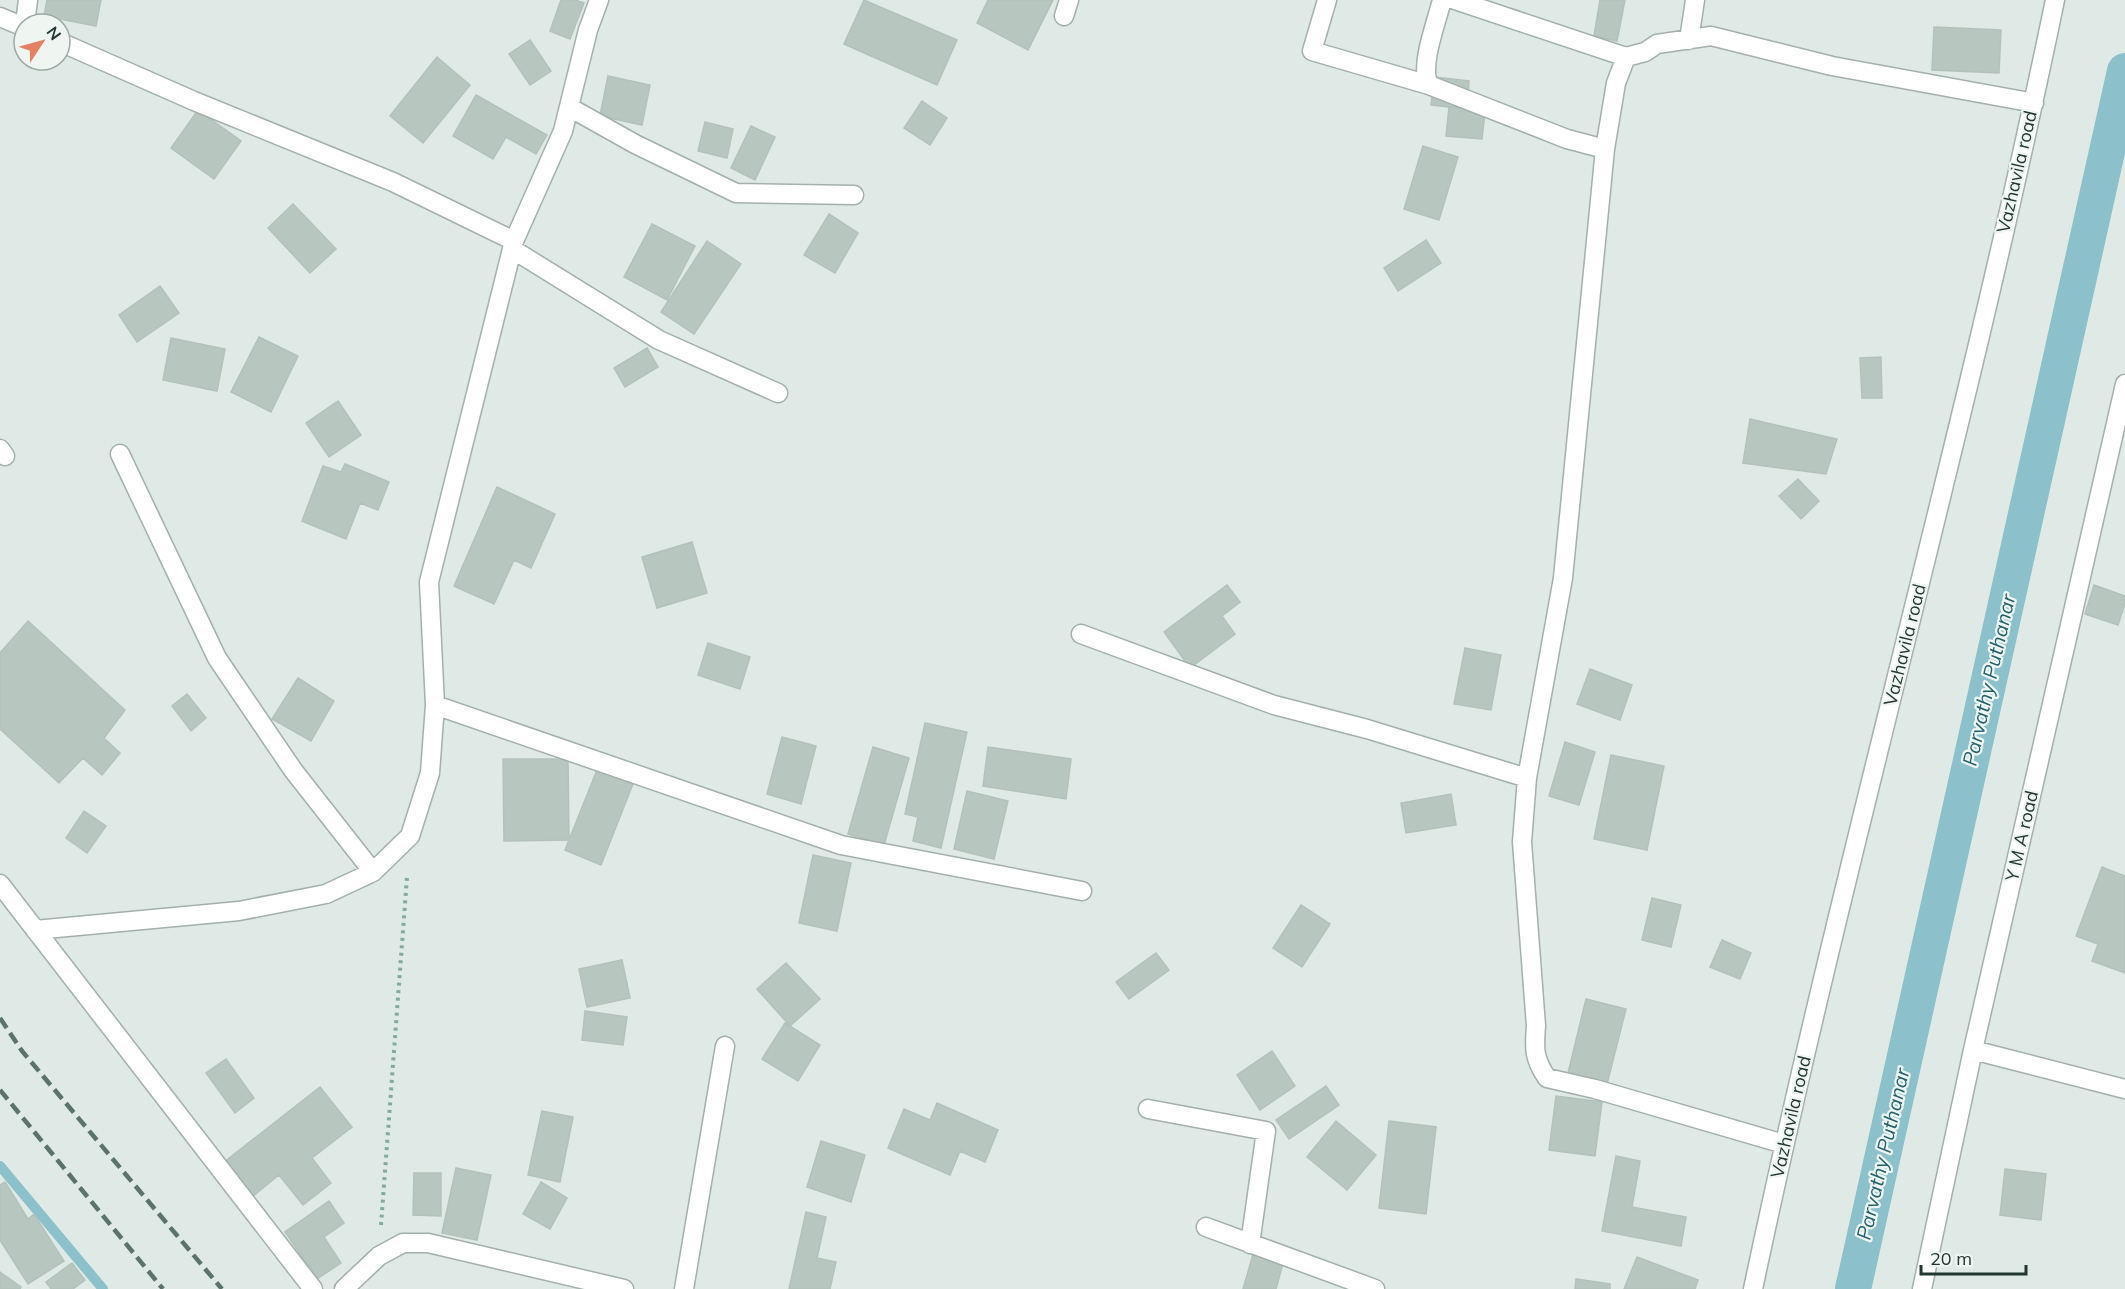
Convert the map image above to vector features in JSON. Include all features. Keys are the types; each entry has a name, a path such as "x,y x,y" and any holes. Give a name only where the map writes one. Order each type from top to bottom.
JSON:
{"street":[{"path":"35,930 239,911 326,894 373,872 410,836 430,773 435,705 429,582 513,245 563,131 588,30 599,0"},
{"path":"1327,0 1312,51 1430,85 1567,139 1605,149"},
{"path":"1430,85 1426,71 1428,54 1442,0"},
{"path":"1455,0 1626,57 1646,52 1657,44 1711,36 1832,66 2034,103"},
{"path":"1689,40 1695,0"},
{"name":"Vazhavila road","path":"1753,1289 1784,1144 2034,103 2055,0"},
{"path":"72,47 194,101 393,182 513,245 659,340 778,393"},
{"path":"1626,57 1616,84 1605,149 1563,578 1527,778 1522,842 1536,1026 1534,1050 1539,1066 1547,1078 1595,1089 1784,1144"},
{"path":"569,107 635,144 736,193 854,195"},
{"name":"Y M A road","path":"1922,1289 1973,1050 2125,384"},
{"path":"120,453 217,658 293,770 373,872"},
{"path":"1081,634 1275,705 1367,729 1527,778"},
{"path":"435,705 841,845 1082,891"},
{"path":"0,884 313,1289"},
{"path":"684,1289 725,1046"},
{"path":"1973,1050 2125,1089"},
{"path":"1148,1109 1266,1131 1250,1244"},
{"path":"1206,1227 1375,1289"},
{"path":"344,1289 379,1256 403,1244 428,1243 624,1289"}],"path":[{"path":"379,1256 410,836"}],"building":[{"path":"47,0 101,0 96,26 72,21 72,12 45,12"},
{"path":"561,0 575,0 584,3 570,39 550,31"},
{"path":"864,0 957,40 937,85 844,44"},
{"path":"988,0 1053,0 1028,50 977,23"},
{"path":"1600,0 1625,0 1617,41 1594,36"},
{"path":"1934,27 2001,30 1999,73 1932,70"},
{"path":"530,40 551,71 530,85 509,54"},
{"path":"437,57 470,85 423,143 390,116"},
{"path":"608,76 650,85 642,125 600,116"},
{"path":"1434,77 1469,81 1467,109 1431,105"},
{"path":"476,95 547,135 536,154 506,137 493,159 453,136"},
{"path":"922,101 947,118 930,145 904,128"},
{"path":"1449,107 1485,111 1482,139 1446,136"},
{"path":"198,110 241,141 214,179 171,148"},
{"path":"705,122 733,129 727,158 698,151"},
{"path":"751,126 775,137 755,180 731,168"},
{"path":"1423,146 1458,157 1439,220 1404,209"},
{"path":"293,204 336,249 310,273 268,228"},
{"path":"829,214 858,233 835,273 804,255"},
{"path":"652,224 695,246 667,300 624,277"},
{"path":"1426,240 1441,263 1398,291 1384,268"},
{"path":"707,241 741,264 694,334 661,312"},
{"path":"160,286 179,313 137,342 119,315"},
{"path":"259,337 298,356 271,412 231,392"},
{"path":"171,338 225,349 217,391 163,380"},
{"path":"647,348 658,367 625,387 614,368"},
{"path":"1881,357 1882,398 1862,398 1860,358"},
{"path":"338,401 361,435 329,457 306,423"},
{"path":"1750,419 1837,439 1826,474 1743,463"},
{"path":"345,464 389,482 378,510 360,503 346,539 302,521 323,466 341,472"},
{"path":"1798,479 1819,501 1801,519 1779,496"},
{"path":"497,487 555,514 531,568 514,560 494,604 454,586"},
{"path":"692,542 707,593 657,608 642,557"},
{"path":"1227,585 1240,602 1222,616 1235,634 1190,668 1164,632"},
{"path":"2094,585 2125,596 2125,604 2118,625 2085,614"},
{"path":"28,621 125,710 104,738 120,753 102,775 83,758 59,783 0,729 0,653"},
{"path":"708,643 750,657 740,689 698,675"},
{"path":"1465,648 1501,655 1491,710 1454,704"},
{"path":"1590,669 1632,685 1620,720 1577,704"},
{"path":"298,678 334,701 311,741 272,719"},
{"path":"187,694 206,718 191,731 172,706"},
{"path":"925,723 967,732 941,848 913,841 918,817 905,814"},
{"path":"782,737 816,746 801,804 767,794"},
{"path":"1565,742 1595,752 1579,805 1549,796"},
{"path":"873,747 909,758 884,845 848,834"},
{"path":"988,747 1071,759 1066,799 983,786"},
{"path":"1611,755 1664,766 1647,850 1594,839"},
{"path":"503,759 568,759 569,840 504,841"},
{"path":"597,770 633,784 601,865 565,850"},
{"path":"967,791 1008,801 994,859 954,849"},
{"path":"1451,794 1456,825 1406,833 1401,803"},
{"path":"84,811 106,826 87,853 66,838"},
{"path":"813,855 851,863 837,931 799,923"},
{"path":"2102,867 2125,876 2125,973 2092,961 2098,944 2076,936"},
{"path":"1652,898 1681,905 1671,947 1642,940"},
{"path":"1301,905 1330,924 1302,967 1273,948"},
{"path":"1722,940 1751,953 1740,979 1710,967"},
{"path":"1156,953 1169,970 1129,999 1116,982"},
{"path":"622,960 630,998 587,1007 579,969"},
{"path":"786,963 820,999 790,1026 757,989"},
{"path":"1586,999 1626,1009 1607,1084 1568,1073"},
{"path":"585,1011 627,1017 623,1045 582,1040"},
{"path":"785,1023 820,1045 798,1081 762,1059"},
{"path":"1272,1051 1295,1086 1260,1110 1237,1075"},
{"path":"226,1059 254,1098 235,1113 206,1073"},
{"path":"1326,1086 1339,1105 1289,1139 1276,1120"},
{"path":"320,1087 352,1127 312,1158 331,1183 303,1205 279,1175 247,1201 219,1166"},
{"path":"1556,1096 1602,1102 1595,1156 1549,1150"},
{"path":"937,1103 998,1130 985,1162 960,1151 950,1175 888,1148 904,1109 930,1120"},
{"path":"542,1111 573,1117 560,1182 528,1175"},
{"path":"1336,1121 1376,1155 1347,1190 1307,1157"},
{"path":"1389,1121 1436,1127 1426,1214 1379,1208"},
{"path":"821,1141 865,1155 851,1202 807,1187"},
{"path":"1616,1156 1640,1161 1632,1207 1686,1217 1681,1246 1602,1231"},
{"path":"456,1168 491,1175 477,1240 442,1233"},
{"path":"2005,1169 2046,1174 2041,1220 2000,1215"},
{"path":"414,1173 441,1173 441,1216 413,1215"},
{"path":"5,1182 28,1219 34,1214 64,1261 28,1284 0,1240 0,1185"},
{"path":"541,1182 567,1198 550,1229 523,1214"},
{"path":"329,1201 344,1223 324,1237 341,1263 317,1279 285,1232"},
{"path":"806,1212 826,1217 817,1258 836,1262 830,1289 789,1289"},
{"path":"1254,1251 1284,1260 1276,1289 1243,1289"},
{"path":"1637,1257 1698,1280 1695,1289 1624,1289"},
{"path":"72,1263 85,1280 73,1289 51,1289 46,1282"},
{"path":"0,1272 21,1287 20,1289 0,1289"},
{"path":"1576,1279 1610,1284 1610,1289 1575,1289"}],"waterway":[{"name":"Parvathy Puthanar","path":"1853,1289 2125,71"},
{"path":"0,1166 103,1289"}],"railway":[{"path":"0,1018 22,1051 222,1289"},
{"path":"0,1090 163,1289"}]}
